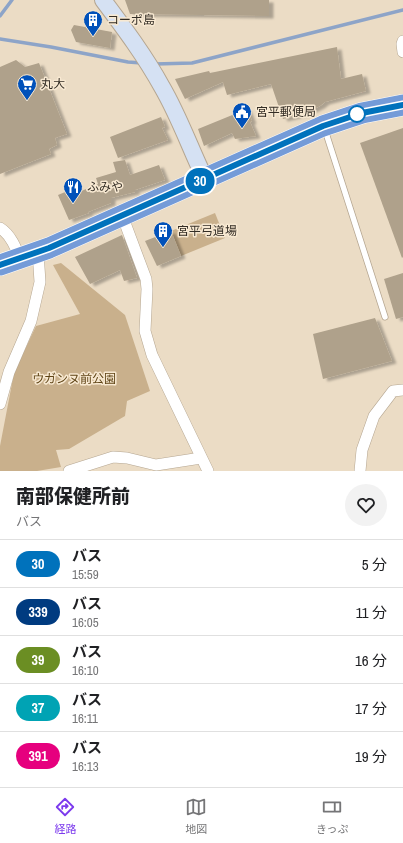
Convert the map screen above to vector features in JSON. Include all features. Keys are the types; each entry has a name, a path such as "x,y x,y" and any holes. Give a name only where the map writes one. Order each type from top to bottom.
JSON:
{"highway":[{"path":"0,265 29,256 323,126 362,113 403,105"}],"street":[{"path":"103,0 143,56 162,88 179,121 205,179"},
{"path":"403,42 403,52"},
{"path":"122,215 146,279 145,331 152,355 208,471"},
{"path":"0,228 15,246 29,256 40,282 31,321 4,372 0,404"},
{"path":"360,471 362,450 374,416 393,391 403,390"},
{"path":"69,471 113,457 127,458 156,464 201,458"}],"lane":[{"path":"323,126 385,317"}],"green space":[{"path":"215,213 225,238 181,256 171,231"},
{"name":"ウガンヌ前公園","path":"61,263 125,315 150,391 127,401 125,416 69,449 56,450 61,467 37,471 0,471 0,446 14,373 36,326 80,314 53,265"}],"building":[{"path":"125,0 269,0 269,16 130,14"},
{"name":"コーポ島","path":"74,25 112,32 110,48 76,42 71,30"},
{"path":"337,47 341,79 362,74 366,91 325,102 304,114 283,119 271,84 227,95 223,82 185,99 175,79 209,71 210,73"},
{"name":"丸大","path":"16,60 25,67 39,63 67,134 55,138 57,145 49,149 51,154 0,174 0,67"},
{"path":"247,109 252,121 250,122 256,136 235,139 232,133 204,146 198,129"},
{"path":"161,117 165,127 162,128 168,140 118,158 110,137"},
{"path":"403,128 403,257 402,258 360,143"},
{"path":"125,160 130,175 159,165 165,180 135,190 135,192 111,198 111,203 69,220 58,195 77,187 79,192 98,184 96,178 116,172 113,162"},
{"name":"宮平弓道場","path":"171,231 181,256 157,266 145,241"},
{"path":"122,235 137,278 124,281 120,270 90,284 75,257"},
{"path":"403,273 403,317 396,319 384,279"},
{"path":"375,318 392,361 323,379 313,334"}],"waterway":[{"path":"0,16 12,0"},
{"path":"155,64 192,63 403,10"},
{"path":"0,39 128,62 142,63"}],"bus line":[{"name":"30","path":"0,265 49,248 323,126 362,113 403,105"}],"place":[{"name":"コーポ島","path":"93,37"},
{"name":"丸大","path":"27,101"},
{"name":"宮平郵便局","path":"242,129"},
{"name":"ふみや","path":"73,204"},
{"name":"宮平弓道場","path":"163,248"}]}
